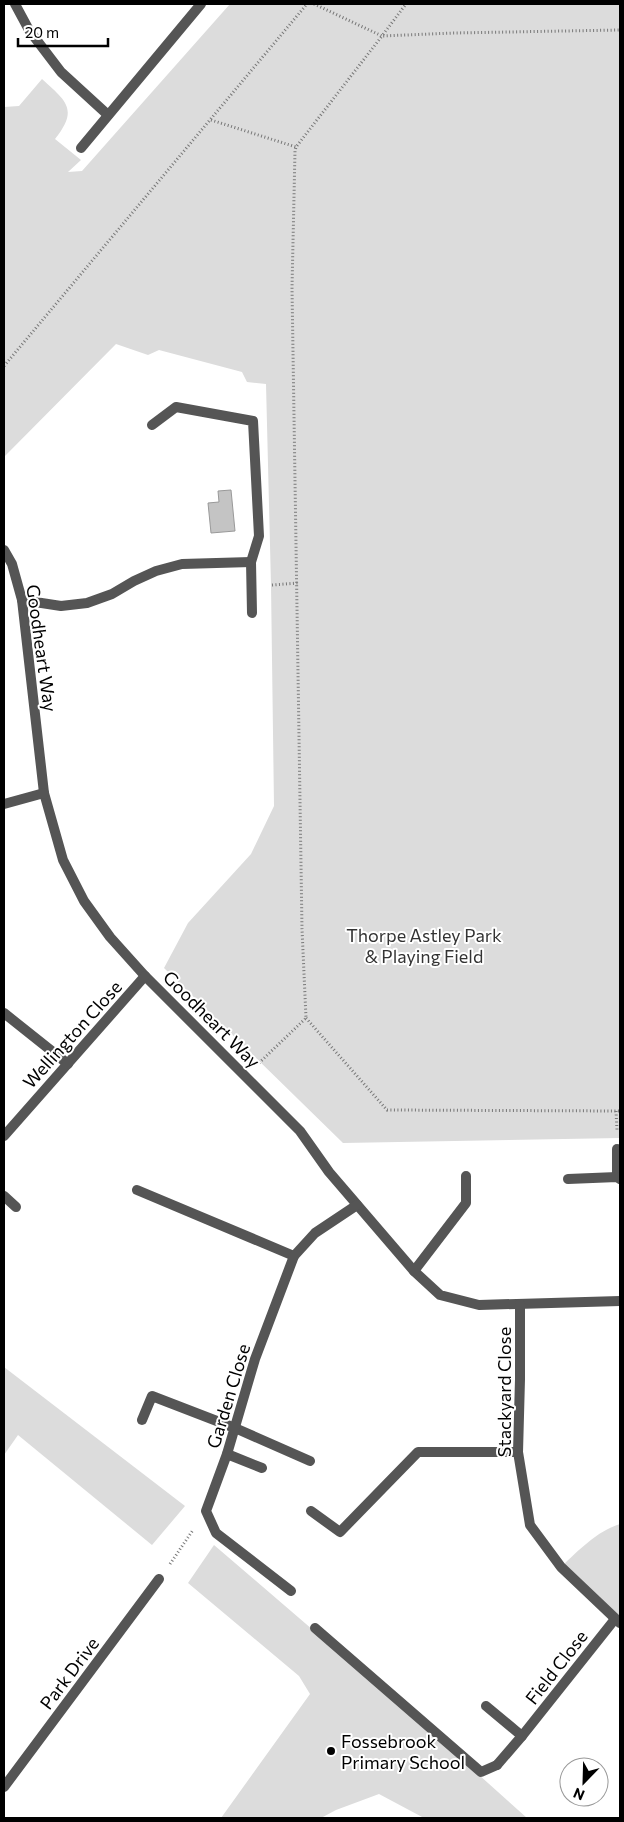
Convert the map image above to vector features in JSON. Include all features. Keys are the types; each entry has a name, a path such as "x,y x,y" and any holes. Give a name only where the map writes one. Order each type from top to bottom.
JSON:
{"street":[{"path":"15,4 29,30 61,72 108,115"},
{"path":"81,148 201,4"},
{"path":"152,426 176,407 253,421 259,536 250,562 252,613"},
{"name":"Goodheart Way","path":"4,550 12,564 22,600 44,793 63,860 84,902 110,937 145,976 300,1131 329,1172 357,1205 414,1271 440,1295 479,1305 620,1301"},
{"path":"22,600 61,606 87,603 112,594 156,571 182,564 250,562"},
{"path":"4,804 44,793"},
{"name":"Wellington Close","path":"4,1136 145,976"},
{"path":"4,1013 68,1064"},
{"path":"568,1179 619,1178 617,1149"},
{"path":"414,1271 466,1203 466,1176"},
{"path":"137,1190 294,1256"},
{"path":"4,1196 16,1207"},
{"name":"Garden Close","path":"206,1511 227,1454 255,1359 294,1256 316,1233 357,1205"},
{"name":"Stackyard Close","path":"520,1304 518,1452 530,1525 561,1567 618,1621"},
{"path":"142,1420 152,1396 235,1428 310,1461"},
{"path":"311,1511 340,1532 418,1452 518,1452"},
{"path":"227,1454 262,1468"},
{"path":"206,1511 216,1533 291,1591"},
{"name":"Park Drive","path":"4,1787 160,1579"},
{"name":"Field Close","path":"315,1628 481,1772 497,1765 618,1621"},
{"path":"486,1706 522,1736"}],"path":[{"path":"4,366 307,4"},
{"path":"314,4 382,36 620,30"},
{"path":"406,4 296,147 292,288 302,929 306,1018 387,1110 620,1111"},
{"path":"211,120 296,147"},
{"path":"251,586 298,583"},
{"path":"246,1076 306,1018"},
{"path":"160,1579 206,1511"}],"green space":[{"name":"Thorpe Astley Park & Playing Field","path":"230,4 620,4 620,1138 343,1143 164,968 188,923 251,854 274,806 266,384 247,382 242,372 159,350 148,355 116,344 4,457 4,107 19,106 42,79 58,93 68,113 62,129 55,139 81,160 68,172 82,171"},
{"path":"4,1367 185,1506 152,1545 18,1435 4,1455"},
{"path":"620,1524 620,1623 561,1567 596,1536"},
{"path":"214,1545 420,1722 527,1818 424,1818 379,1794 336,1810 321,1818 221,1818 310,1694 299,1676 188,1583"}],"building":[{"path":"231,490 235,531 211,533 208,503 219,502 218,491"}],"place":[{"name":"Fossebrook Primary School","path":"331,1751"}]}
